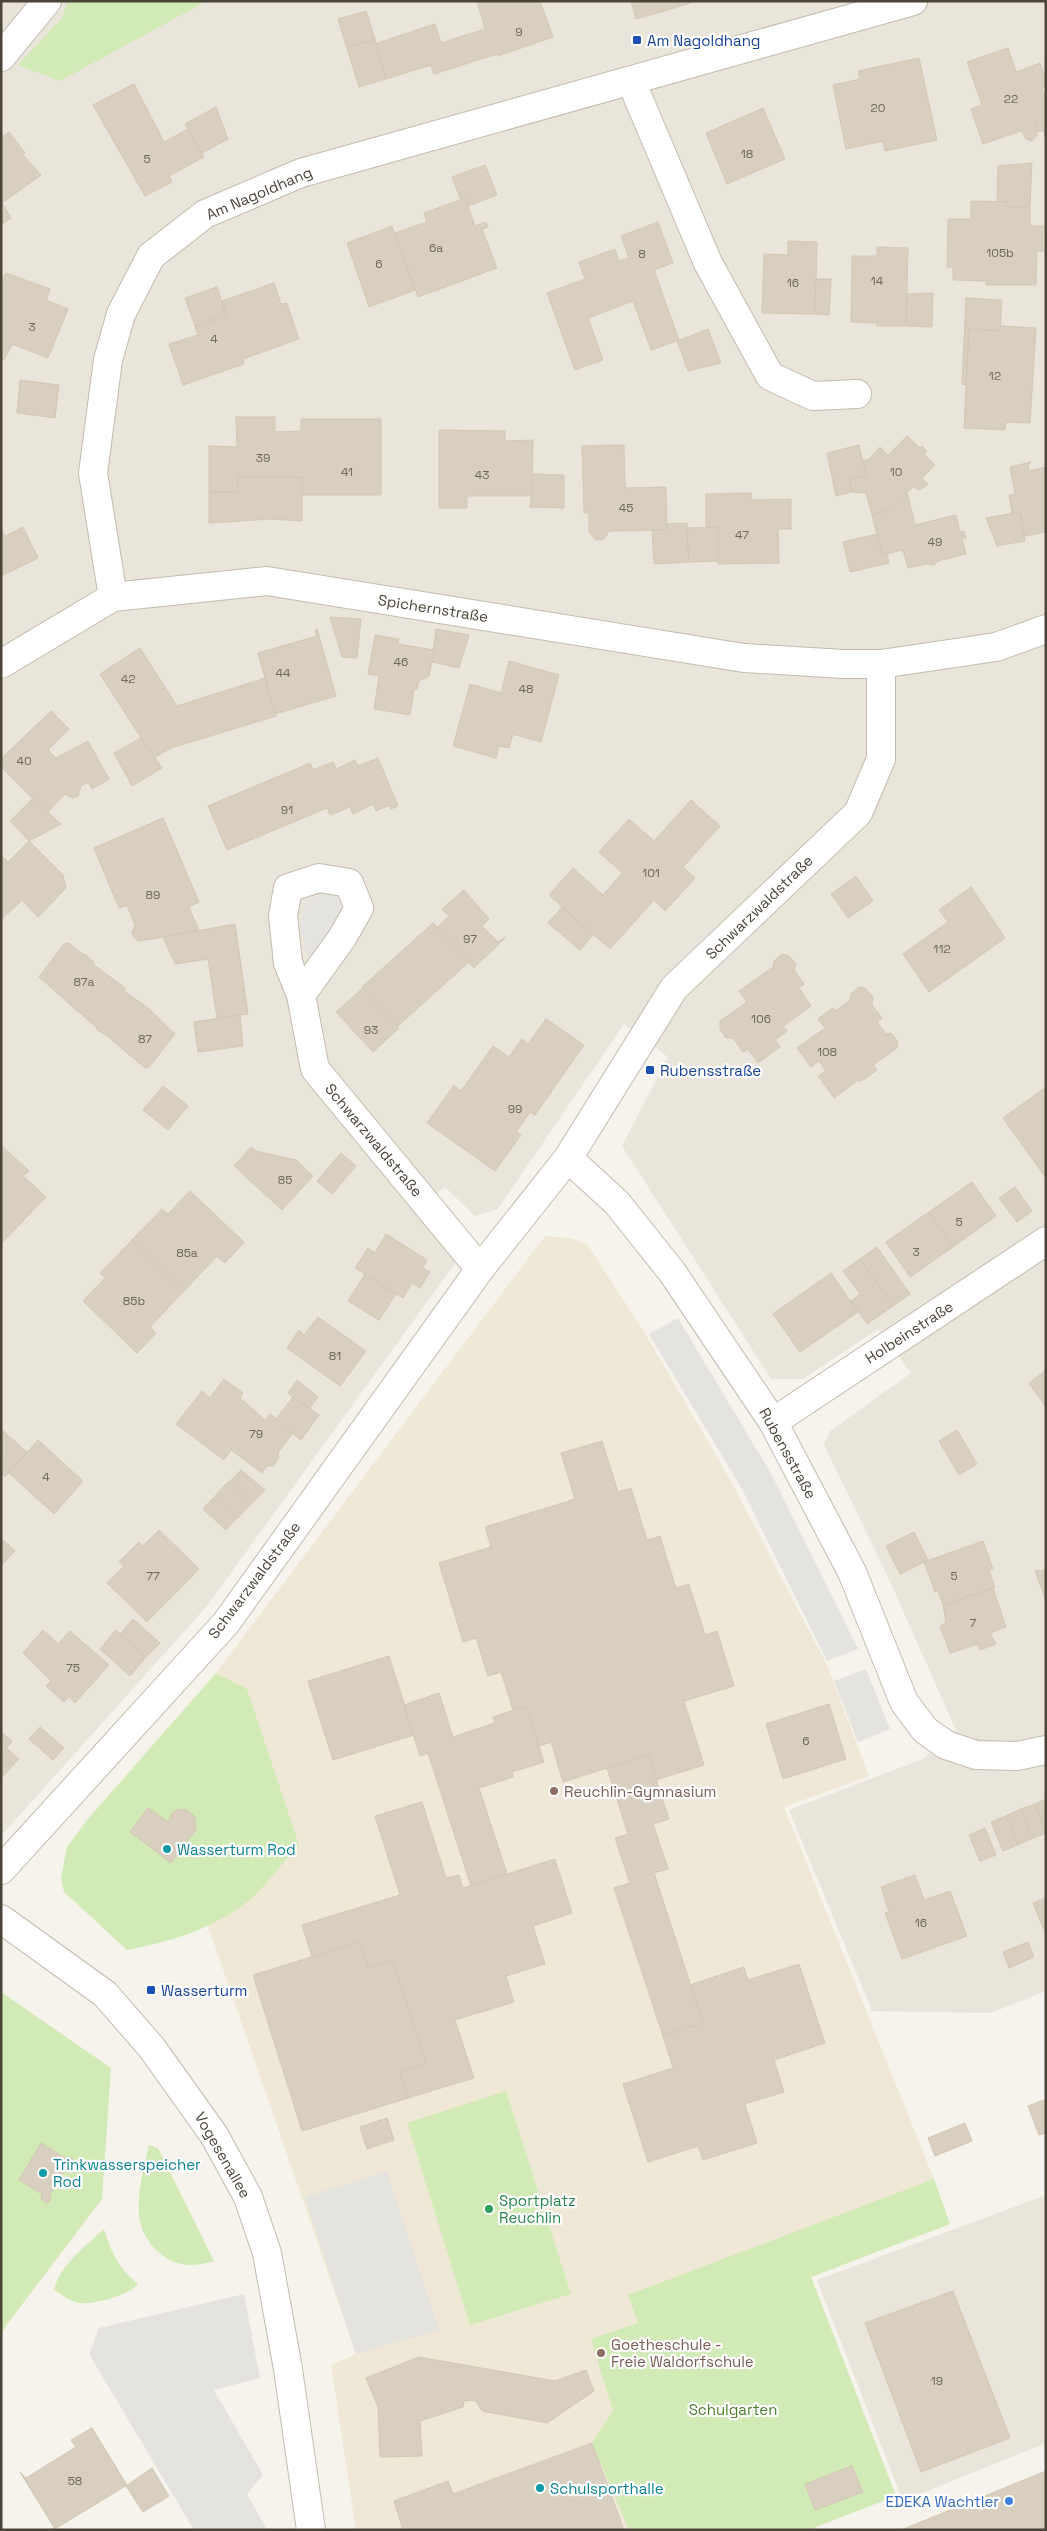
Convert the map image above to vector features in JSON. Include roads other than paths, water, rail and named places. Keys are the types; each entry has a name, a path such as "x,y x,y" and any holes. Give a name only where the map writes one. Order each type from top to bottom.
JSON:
{"street":[{"path":"1,56 47,1"},
{"name":"Am Nagoldhang","path":"113,597 93,473 108,360 121,314 151,256 205,214 301,173 631,82 914,1"},
{"path":"631,82 708,263 770,376 813,396 857,394"},
{"name":"Spichernstraße","path":"1,664 113,597 267,581 744,658 843,664 881,664"},
{"path":"881,664 996,647 1046,628"},
{"name":"Schwarzwaldstraße","path":"1,1870 226,1623 480,1269 568,1158 674,988 858,813 881,759 881,664"},
{"name":"Schwarzwaldstraße","path":"301,995 315,1069 480,1269"},
{"name":"Rubensstraße","path":"568,1158 617,1203 672,1272 773,1422 852,1572 904,1702 925,1730 946,1745 976,1755 1017,1756 1046,1750"},
{"name":"Holbeinstraße","path":"773,1422 1046,1241"},
{"name":"Vogesenallee","path":"1,1919 105,1994 152,2048 214,2135 248,2197 269,2262 288,2369 311,2530"}],"place":[{"name":"Am Nagoldhang","path":"637,40"},
{"name":"Rubensstraße","path":"650,1070"},
{"name":"Reuchlin-Gymnasium","path":"554,1791"},
{"name":"Wasserturm Rod","path":"167,1849"},
{"name":"Wasserturm","path":"151,1990"},
{"name":"Trinkwasserspeicher Rod","path":"43,2173"},
{"name":"Sportplatz Reuchlin","path":"489,2209"},
{"name":"Goetheschule - Freie Waldorfschule","path":"601,2353"},
{"name":"Schulsporthalle","path":"540,2488"},
{"name":"EDEKA Wachtler","path":"1009,2501"}],"park label":[{"name":"Schulgarten","path":"733,2409"}]}
